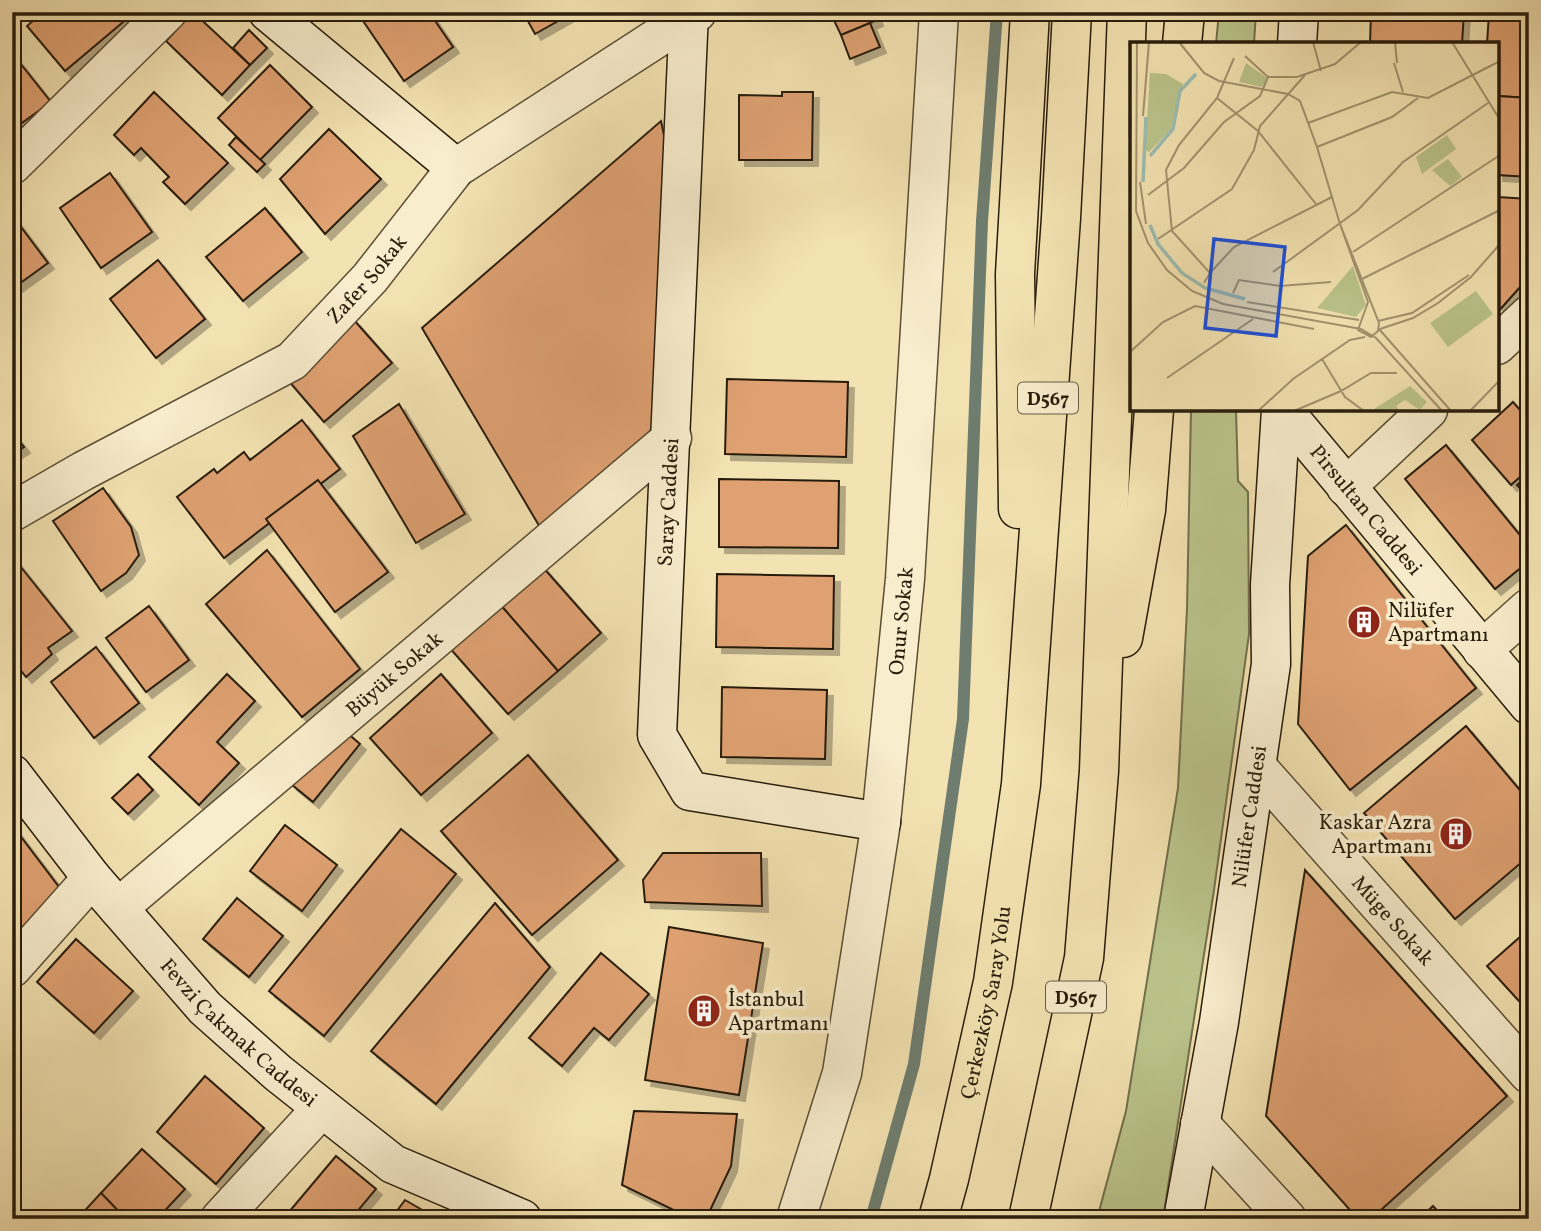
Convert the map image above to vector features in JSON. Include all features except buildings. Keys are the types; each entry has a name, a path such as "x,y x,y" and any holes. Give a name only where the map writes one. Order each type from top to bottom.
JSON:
{"highway":[{"path":"1021,784 1015,274 1030,12"},
{"name":"D567","path":"1021,784 1061,218 1072,12"},
{"name":"D567","path":"1028,1219 1084,958 1099,771 1127,12"},
{"path":"1182,42 1185,12"},
{"path":"1099,771 1146,510 1154,411"},
{"name":"Çerkezköy Saray Yolu","path":"938,1219 993,982 1021,784"}],"street":[{"path":"12,165 167,12"},
{"path":"268,12 456,169"},
{"name":"Onur Sokak","path":"796,1219 842,1073 881,822 905,579 939,12"},
{"path":"1297,42 1298,12"},
{"name":"Zafer Sokak","path":"12,512 83,471 292,361 370,278 456,169 692,14"},
{"name":"Saray Caddesi","path":"692,14 657,735 690,791 881,822"},
{"path":"1499,343 1529,315"},
{"name":"Nilüfer Caddesi","path":"1183,1219 1219,1022 1271,664 1270,585 1282,411"},
{"name":"Pirsultan Caddesi","path":"1283,411 1529,705"},
{"path":"1346,486 1427,411"},
{"name":"Büyük Sokak","path":"118,908 672,438"},
{"path":"1482,650 1529,608"},
{"name":"Müge Sokak","path":"1256,767 1529,1074"},
{"name":"Fevzi Çakmak Caddesi","path":"12,774 92,878 205,1008 278,1073 393,1164 522,1219"},
{"path":"12,968 92,878"},
{"path":"220,1219 322,1108"},
{"path":"1200,1124 1287,1219"}],"green space":[{"path":"1219,12 1256,12 1254,42 1216,42"},
{"path":"1191,411 1236,411 1238,481 1248,492 1249,634 1214,890 1163,1219 1097,1219 1126,1111 1178,788 1187,609"}],"waterway":[{"path":"871,1219 914,1064 963,719 982,221 997,12"}],"place":[{"name":"Nilüfer Apartmanı","path":"1364,622"},
{"name":"Kaskar Azra Apartmanı","path":"1456,834"},
{"name":"İstanbul Apartmanı","path":"704,1011"}]}
